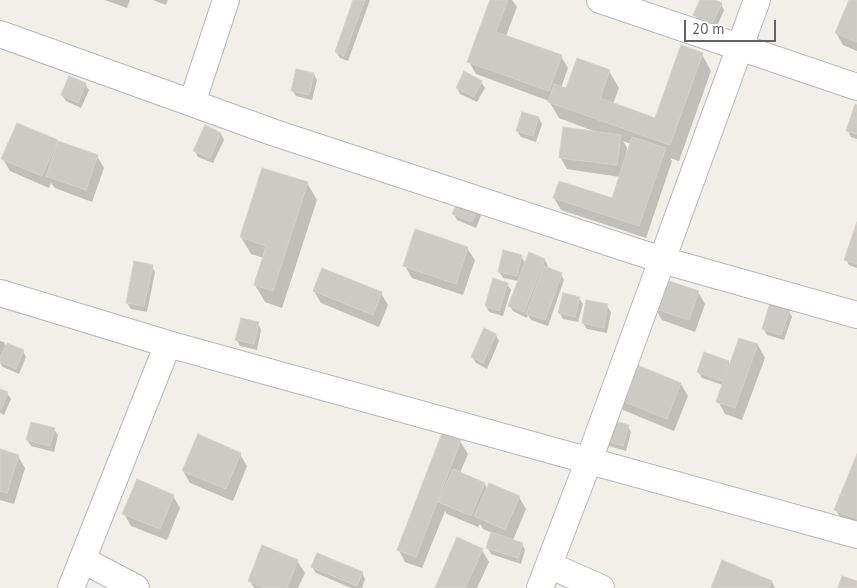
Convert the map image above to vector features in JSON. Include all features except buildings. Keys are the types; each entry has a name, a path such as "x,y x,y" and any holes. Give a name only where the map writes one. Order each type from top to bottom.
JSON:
{"street":[{"path":"192,103 226,0"},
{"path":"600,0 857,87"},
{"path":"601,588 545,576 757,0"},
{"path":"0,34 275,133 662,260 857,315"},
{"path":"0,293 168,344 857,535"},
{"path":"71,588 168,344"},
{"path":"83,560 136,588"}]}
